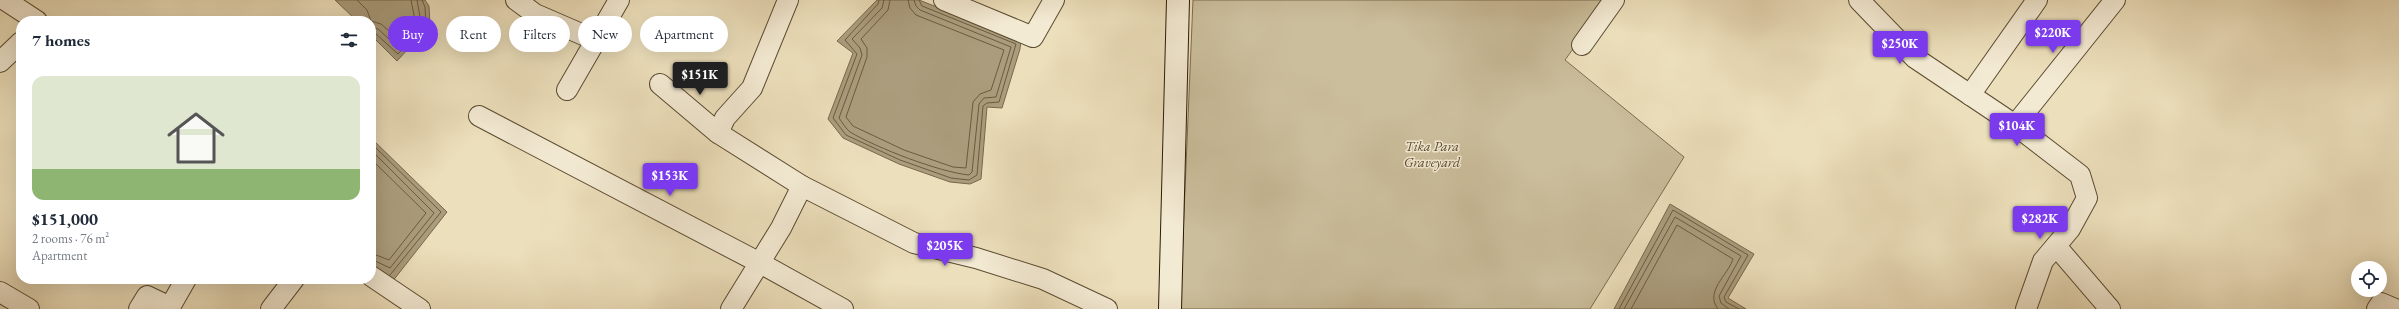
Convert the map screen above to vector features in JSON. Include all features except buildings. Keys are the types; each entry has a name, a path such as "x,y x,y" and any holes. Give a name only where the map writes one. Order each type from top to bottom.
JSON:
{"main road":[{"path":"1170,309 1178,0"}],"street":[{"path":"5,0 29,16"},
{"path":"516,0 535,14 578,33"},
{"path":"609,16 619,0"},
{"path":"718,133 725,118 752,88 788,0"},
{"path":"944,0 1033,37 1054,0"},
{"path":"1582,45 1614,0"},
{"path":"1859,0 1915,58 2015,125 2080,176 2087,198 2070,228 2043,261 2026,309"},
{"path":"1970,95 2037,0"},
{"path":"2015,125 2115,0"},
{"path":"0,62 16,47"},
{"path":"567,90 588,52"},
{"path":"660,84 718,133 802,186 914,243 976,258 1043,279 1107,309"},
{"path":"479,116 760,263 844,309"},
{"path":"731,309 760,263 802,186"},
{"path":"2056,246 2110,309"},
{"path":"376,279 420,309"},
{"path":"139,309 147,296 170,307 183,284"},
{"path":"271,309 290,284"},
{"path":"0,292 29,309"},
{"path":"2377,309 2381,303 2395,309"}],"green space":[{"name":"Tika Para Graveyard","path":"1193,0 1608,0 1565,60 1684,157 1590,309 1180,309"}],"water":[{"path":"335,0 425,0 429,6 430,16 388,16 388,52 376,40 376,16 352,16"},
{"path":"877,0 919,0 1021,40 1020,49 1002,108 987,107 981,179 970,184 950,182 899,164 843,138 828,119 853,53 837,41"},
{"path":"388,52 405,52 397,61"},
{"path":"376,143 447,212 392,282 376,271"},
{"path":"1670,204 1754,254 1728,298 1746,309 1614,309"}]}
